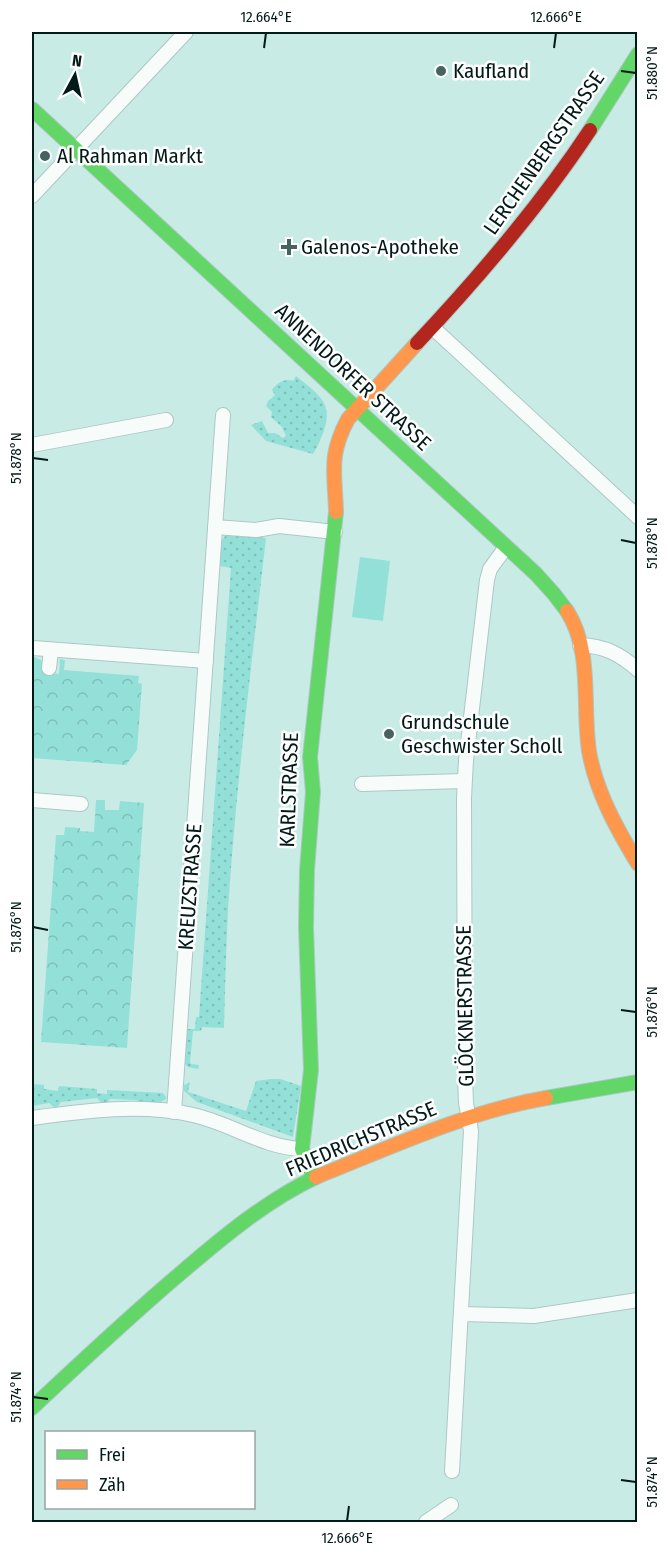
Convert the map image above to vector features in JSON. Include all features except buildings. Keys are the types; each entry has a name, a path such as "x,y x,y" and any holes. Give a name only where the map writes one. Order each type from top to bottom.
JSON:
{"street":[{"path":"32,196 186,32"},
{"name":"LERCHENBERGSTRASSE","path":"357,409 498,255 545,196 591,130 638,54"},
{"name":"ANNENDORFER STRASSE","path":"32,110 506,547 540,579 561,603 575,628 580,645 587,738 595,778 609,814 638,864"},
{"path":"432,327 638,517"},
{"name":"KARLSTRASSE","path":"302,1149 311,1070 306,896 313,792 310,757 335,532 333,447 342,429 357,409"},
{"name":"KREUZSTRASSE","path":"174,1112 223,416"},
{"path":"32,445 166,420"},
{"path":"215,527 256,530 279,526 335,532"},
{"name":"GLÖCKNERSTRASSE","path":"452,1471 471,1131 466,1103 465,1077 464,781 487,580 490,569 506,547"},
{"path":"580,645 597,645 612,650 638,670"},
{"path":"33,648 206,661"},
{"path":"49,668 51,650"},
{"path":"362,784 464,781"},
{"path":"32,800 81,804"},
{"name":"FRIEDRICHSTRASSE","path":"32,1408 134,1313 231,1230 262,1208 314,1178 469,1117 511,1106 638,1082"},
{"path":"32,1118 98,1110 145,1110 174,1112 208,1119 278,1147 302,1149 314,1178"},
{"path":"461,1314 534,1316 638,1299"},
{"path":"426,1522 450,1505"}],"green space":[{"path":"296,376 318,395 326,408 326,425 313,454 266,441 251,425 262,421 268,433 275,433 283,438 286,436 282,427 271,417 272,412 266,406 275,395 272,390 276,385 284,381 293,381"},
{"path":"232,534 266,538 235,816 228,910 224,1028 202,1027 201,1031 193,1031 190,1062 199,1065 198,1069 185,1064 187,1029 195,1029 196,1017 199,1017 231,568 219,566 221,542 225,536"},
{"path":"360,557 390,561 383,621 352,617"},
{"path":"32,656 41,660 44,672 59,674 60,659 65,660 64,670 139,676 138,683 142,684 137,750 126,765 32,758"},
{"path":"96,800 105,800 105,810 119,810 120,801 144,803 127,1048 41,1042 56,835 64,835 65,827 94,832"},
{"path":"280,1079 301,1086 293,1137 197,1102 184,1091 184,1085 190,1082 188,1092 246,1111 256,1081"},
{"path":"32,1084 44,1085 44,1089 58,1091 59,1086 97,1089 97,1093 107,1094 107,1090 163,1093 167,1098 158,1104 141,1104 137,1100 110,1099 107,1103 102,1104 97,1098 61,1102 56,1109 49,1103 32,1106"}],"traffic: fast":[{"path":"590,130 638,54"},
{"path":"32,109 536,574 567,611"},
{"path":"314,1178 302,1149 311,1070 306,927 307,870 313,792 310,757 336,512"},
{"path":"546,1098 638,1082"},
{"path":"32,1408 125,1322 214,1245 263,1208 316,1177"}],"traffic: slow":[{"path":"336,512 335,454 348,419 417,343"},
{"path":"567,611 575,627 584,661 587,733 592,766 608,810 638,864"},
{"path":"316,1177 458,1121 546,1098"}],"traffic: jam":[{"path":"417,343 508,240 571,159 590,130"}],"place":[{"name":"Kaufland","path":"441,71"},
{"name":"Al Rahman Markt","path":"45,156"},
{"name":"Galenos-Apotheke","path":"289,247"},
{"name":"Grundschule Geschwister Scholl","path":"389,734"}]}
